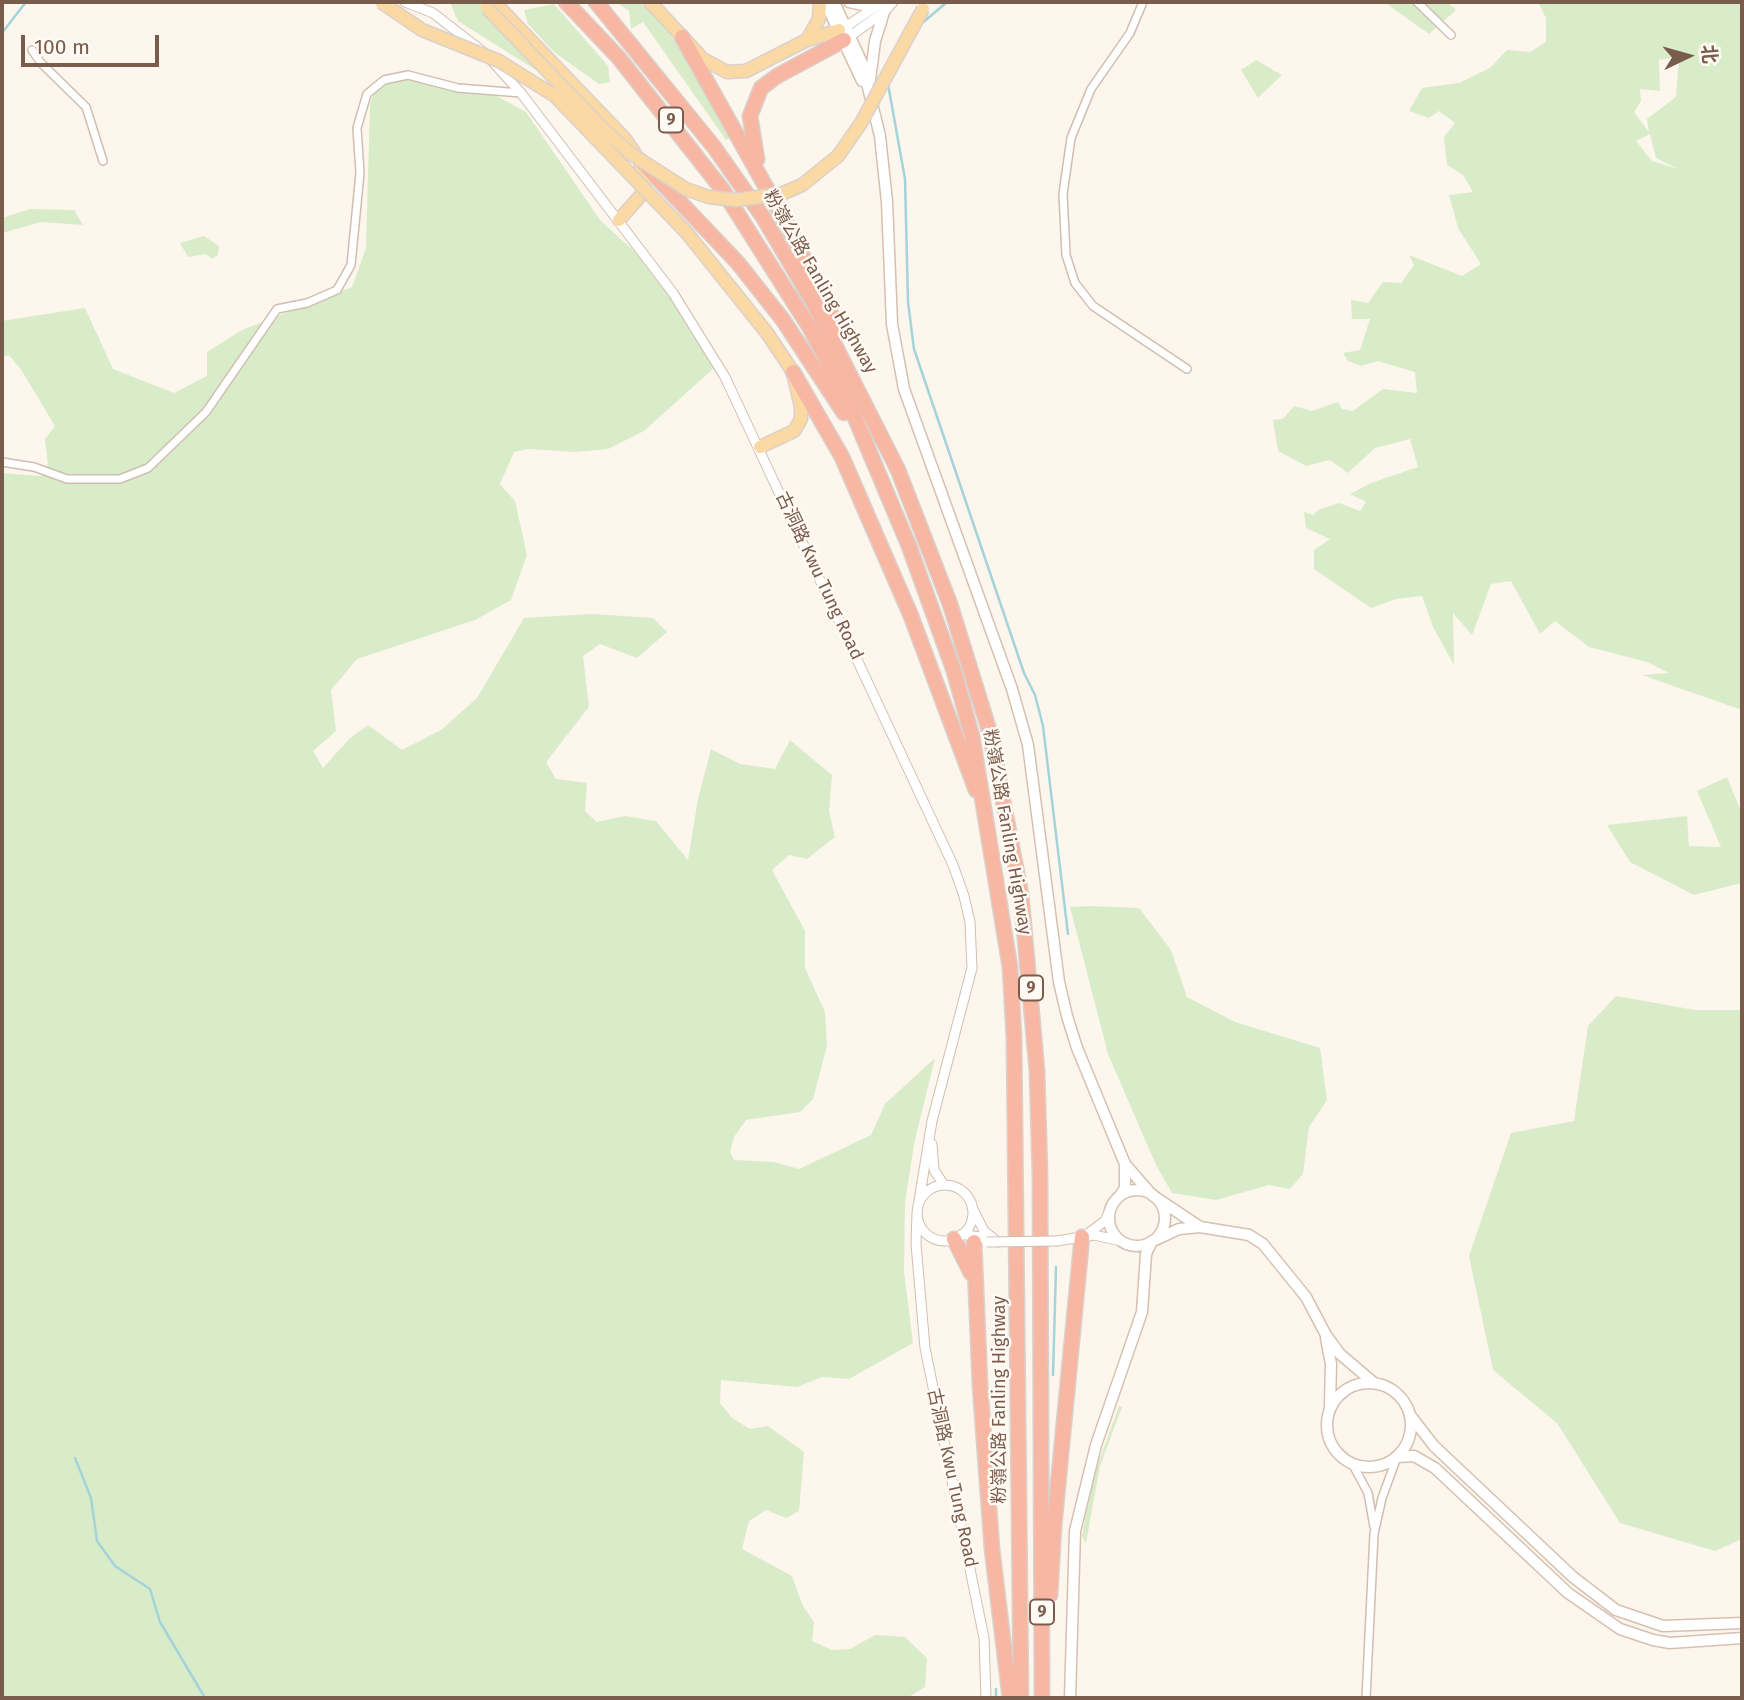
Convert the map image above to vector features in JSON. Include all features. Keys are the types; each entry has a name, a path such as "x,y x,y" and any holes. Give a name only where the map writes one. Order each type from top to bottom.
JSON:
{"highway":[{"name":"粉嶺公路 Fanling Highway","path":"566,2 619,58 674,125 747,226 810,328 872,458 909,546 954,671 974,744 1010,967 1014,1037 1021,1698"},
{"name":"粉嶺公路 Fanling Highway","path":"596,2 681,104 763,217 822,318 898,470 950,604 990,733 1021,894 1034,1036 1040,1176 1043,1698"},
{"path":"768,191 751,132 750,116 756,95 776,76 845,33"},
{"path":"682,37 768,191 856,365 898,470"},
{"path":"640,161 738,263 761,291 803,349 872,458"},
{"path":"793,372 842,457 911,616 986,814"},
{"path":"1043,1698 1054,1526 1082,1237"},
{"path":"969,1239 992,1549 1010,1698"}],"main road":[{"path":"381,2 415,26 499,61 555,96 687,233 767,333 793,372 801,407 800,419 794,431 760,447"},
{"path":"650,2 711,66 735,73 755,68 807,40 845,33"},
{"path":"807,40 819,19 822,2"},
{"path":"822,2 845,33 871,90 887,202 892,324 904,389 1021,717 1033,771 1059,982 1080,1056 1125,1164 1162,1206 1165,1215 1164,1224 1146,1254 1142,1312 1089,1469 1074,1531 1070,1698"},
{"path":"835,2 876,116"},
{"path":"849,2 883,5 875,41 871,90"},
{"path":"487,4 602,128 631,153 686,189 709,197 736,200 781,194 802,185 838,156 862,123 925,5"},
{"path":"487,4 625,139 640,161 645,183 642,194 619,220"},
{"path":"1125,1164 1125,1188 1111,1208 1111,1226 1125,1243 1140,1254 1144,1275"},
{"path":"1119,1197 1132,1191 1150,1193 1169,1209 1200,1227"},
{"path":"1125,1243 1138,1246 1179,1229 1200,1227 1249,1235 1263,1244 1286,1268 1307,1297 1326,1335 1350,1365 1374,1383 1401,1397 1424,1437 1573,1577 1616,1610 1663,1626 1742,1623"},
{"path":"1326,1335 1331,1364 1328,1437 1335,1451 1353,1465 1375,1468 1397,1457 1414,1456 1435,1468 1568,1593 1602,1620 1620,1629 1670,1643 1742,1638"},
{"path":"1330,1408 1345,1390 1364,1383 1374,1383"},
{"path":"1397,1457 1410,1438 1410,1415"}],"street":[{"name":"古洞路 Kwu Tung Road","path":"405,2 433,13 462,34 489,58 521,93 619,220 698,330 760,447 964,895 970,922 972,968 932,1121 916,1213 916,1244 925,1348 982,1623 986,1654 986,1698"},
{"path":"845,33 883,5 893,2"},
{"path":"1143,2 1130,33 1091,89 1071,138 1063,194 1066,255 1075,283 1093,306 1187,369"},
{"path":"1417,2 1451,35"},
{"path":"32,50 41,63 86,107 103,161"},
{"path":"2,462 34,467 67,479 120,479 148,468 206,412 277,309 306,303 337,290 351,265 360,173 357,128 367,94 384,80 408,75 458,88 521,93"},
{"path":"932,1121 934,1170 944,1185"},
{"path":"936,1239 923,1230 916,1213 927,1191 944,1185 960,1190 984,1231 998,1242"},
{"path":"969,1239 970,1203"},
{"path":"1082,1237 1094,1232 1111,1208"},
{"path":"917,1257 925,1242 936,1239 1056,1241 1102,1236 1125,1243"},
{"path":"916,1244 969,1239 998,1242"},
{"path":"1374,1534 1382,1498 1397,1457"},
{"path":"1353,1465 1372,1504 1374,1534 1366,1698"}],"green space":[{"path":"450,2 486,2 541,54 539,72 458,21"},
{"path":"616,2 640,2 669,33 743,129 726,140 643,22 631,29 629,11"},
{"path":"1384,2 1447,2 1456,10 1429,34"},
{"path":"1538,2 1742,2 1742,710 1642,675 1669,673 1647,662 1589,647 1555,621 1540,634 1511,581 1491,584 1472,635 1453,613 1454,665 1433,627 1422,596 1396,599 1371,608 1314,569 1314,550 1330,539 1306,528 1304,512 1313,515 1318,510 1339,503 1360,511 1366,502 1350,494 1371,483 1418,467 1410,439 1375,448 1348,473 1330,460 1306,466 1278,451 1273,420 1283,419 1294,406 1312,411 1338,402 1342,409 1353,411 1383,389 1417,393 1415,372 1378,361 1361,366 1348,361 1343,353 1360,350 1370,319 1352,319 1351,300 1368,303 1383,282 1401,283 1414,265 1409,255 1462,276 1481,264 1458,228 1449,195 1473,192 1463,175 1447,165 1444,137 1455,123 1439,111 1429,118 1409,111 1422,88 1459,83 1490,68 1507,50 1530,52 1546,42 1546,18","holes":["1679,57 1676,97 1647,119 1649,132 1634,112 1641,101 1640,89 1660,91 1659,60","1650,134 1656,158 1678,169 1652,161 1636,141"]},
{"path":"554,4 608,66 610,82 599,84 555,53 528,24 524,10"},
{"path":"1256,60 1282,75 1258,98 1241,70"},
{"path":"429,78 484,89 526,112 600,220 634,251 692,323 715,367 644,431 608,449 576,452 528,449 514,452 500,484 515,501 527,555 511,600 475,620 357,659 331,690 336,731 313,751 323,768 349,739 368,725 402,750 441,730 477,698 524,618 592,614 653,618 667,632 637,658 600,644 583,656 589,707 546,762 556,779 587,783 585,811 597,822 625,816 656,821 688,860 698,799 711,749 740,764 775,769 790,740 832,775 829,811 835,837 807,859 789,855 772,870 805,931 805,968 825,1012 827,1046 813,1099 800,1112 746,1120 734,1137 730,1152 734,1160 774,1162 799,1169 871,1135 885,1104 935,1058 914,1144 905,1203 904,1272 913,1343 849,1379 822,1377 797,1387 721,1380 720,1403 732,1418 750,1429 768,1426 804,1452 799,1511 786,1518 766,1510 749,1521 742,1549 792,1576 803,1606 814,1622 812,1641 832,1650 850,1649 875,1635 905,1637 927,1658 925,1687 907,1698 2,1698 2,473 41,476 48,466 45,439 55,426 22,371 9,355 2,357 2,321 85,308 113,369 174,393 207,376 207,352 242,330 352,287 366,248 370,103 379,82"},
{"path":"30,209 74,210 83,225 41,222 2,233 2,218"},
{"path":"204,236 219,246 218,255 212,259 206,254 188,257 180,243"},
{"path":"1727,777 1742,814 1742,883 1694,895 1630,862 1607,825 1687,816 1689,846 1721,847 1697,791"},
{"path":"1070,907 1139,908 1171,950 1187,997 1235,1022 1320,1048 1327,1100 1309,1127 1303,1174 1290,1189 1269,1185 1216,1200 1172,1193 1156,1165 1108,1054"},
{"path":"1616,996 1695,1010 1742,1010 1742,1539 1715,1551 1620,1523 1557,1423 1493,1370 1469,1256 1511,1133 1574,1121 1588,1026"},
{"path":"1119,1406 1122,1407 1100,1466 1086,1543 1082,1536 1092,1481"}],"waterway":[{"path":"2,33 26,2"},
{"path":"920,25 947,2"},
{"path":"889,60 901,39"},
{"path":"888,84 905,179 908,302 914,349 1024,673 1035,695 1043,726 1068,934"},
{"path":"1053,1375 1056,1267"},
{"path":"75,1458 91,1498 97,1541 115,1566 150,1589 160,1622 205,1698"},
{"path":"996,1689 996,1698"}]}
